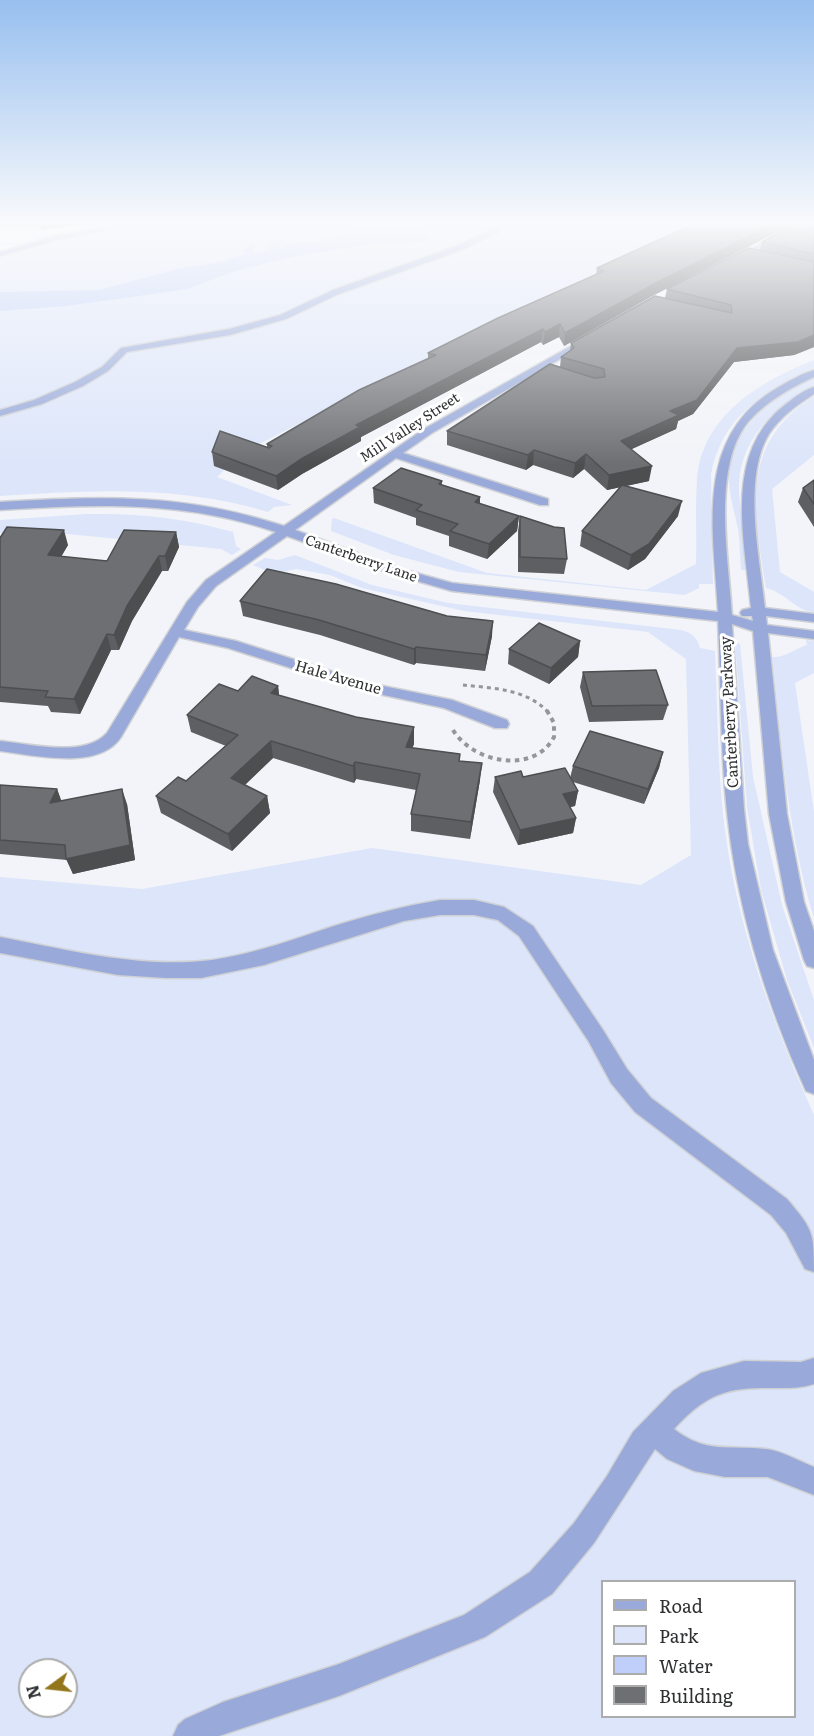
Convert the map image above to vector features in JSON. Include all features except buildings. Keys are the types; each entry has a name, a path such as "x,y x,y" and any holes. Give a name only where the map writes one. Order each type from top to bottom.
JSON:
{"street":[{"path":"0,413 38,402 79,384 105,369 124,350 230,332 283,317 313,303"},
{"name":"Mill Valley Street","path":"0,746 76,754 105,746 113,737 192,605 211,584 450,417 603,331"},
{"path":"537,369 550,373"},
{"name":"Canterberry Parkway","path":"814,373 781,389 742,423 724,454 719,480 735,809 741,855 760,938 814,1083"},
{"path":"814,390 786,409 760,440 752,458 748,500 777,814 795,902 814,960"},
{"path":"394,454 543,502"},
{"name":"Canterberry Lane","path":"0,506 103,500 154,501 221,512 284,531 407,576 455,588 724,617 759,628 814,634"},
{"name":"Canterberry Lane","path":"724,617 757,611 814,618"},
{"name":"Hale Avenue","path":"175,632 231,644 365,687 447,704 501,724"},
{"path":"0,945 127,967 189,970 239,964 391,916 455,907 497,912 520,924 526,931 596,1036 619,1076 643,1105 779,1207 794,1225 814,1260"},
{"path":"189,1736 196,1730 223,1718 339,1680 474,1626 542,1583 584,1533 617,1486 643,1442 682,1400 710,1382 744,1374 801,1375 814,1371"},
{"path":"654,1430 677,1449 694,1457 725,1462 768,1463 814,1481"}],"green space":[{"path":"0,303 539,303 241,453 217,477 292,505 274,507 268,512 235,503 169,493 102,491 0,496"},
{"path":"814,360 814,368 778,386 748,408 724,438 716,455 711,475 713,584 699,584 699,588 685,595 459,572 394,555 331,531 334,518 487,573 646,590 696,564 697,481 701,458 709,438 721,420 736,404 754,391 773,379"},
{"path":"814,377 814,385 785,404 760,428 744,457 739,492 746,570 741,570 738,529 729,483 730,464 735,447 743,432 768,406"},
{"path":"814,396 814,455 772,489 780,572 814,592 814,613 766,588 756,506 757,481 762,458 773,436 790,415"},
{"path":"87,514 161,517 215,527 233,532 236,546 241,549 232,555 221,549 47,532 0,533 0,520"},
{"path":"295,555 372,585 448,603 681,630 694,636 700,648 715,651 724,826 734,885 762,986 814,1115 814,1736 0,1736 0,877 142,889 372,848 641,885 691,855 686,659 648,632 464,611 362,588 330,575 296,569 274,574 253,565 265,558 278,560"},
{"path":"806,640 814,641 814,673 795,683 814,812 814,918 792,821 782,755 772,657 785,655 807,645"},
{"path":"735,642 740,644 753,777 782,905 814,1000 814,1048 787,980 761,890 747,807"}],"water":[{"path":"0,303 88,303 67,306 0,311"}]}
